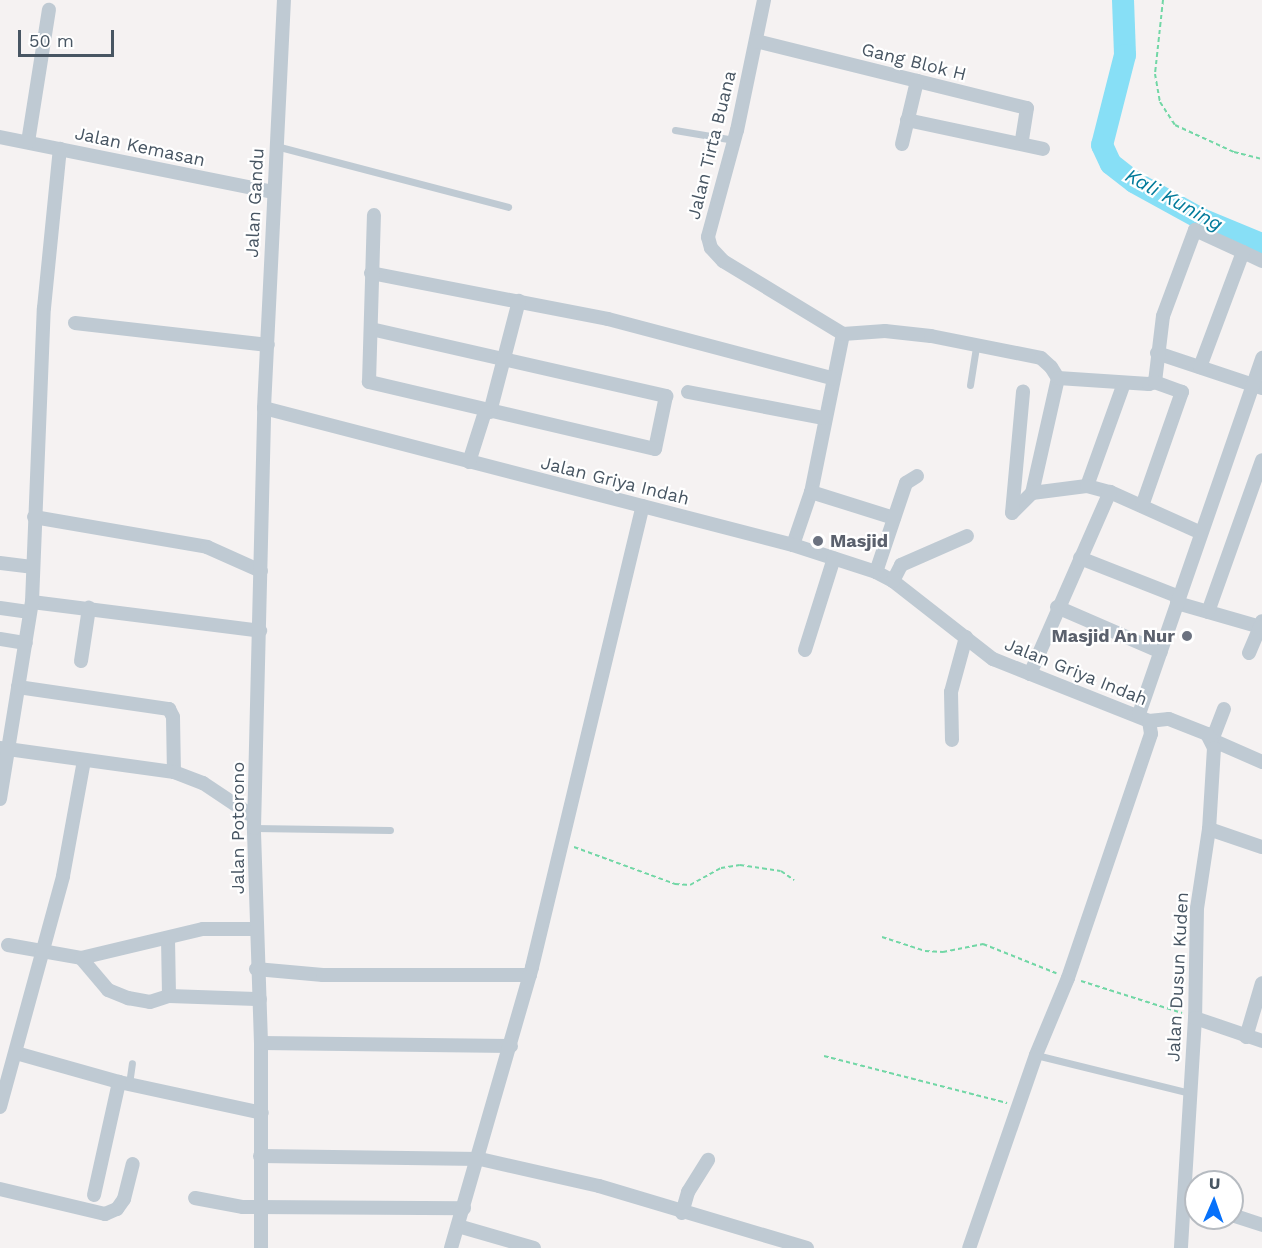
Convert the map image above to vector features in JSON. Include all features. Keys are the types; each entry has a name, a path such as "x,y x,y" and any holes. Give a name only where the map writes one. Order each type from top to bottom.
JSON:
{"street":[{"name":"Jalan Gandu","path":"264,408 284,0"},
{"name":"Jalan Tirta Buana","path":"764,0 734,140 708,237 711,248 723,261 843,334"},
{"path":"28,142 49,10"},
{"name":"Gang Blok H","path":"756,41 1028,108 1021,144"},
{"path":"902,144 917,81"},
{"path":"907,120 1043,149"},
{"name":"Jalan Kemasan","path":"0,137 273,192"},
{"path":"0,799 5,749 31,607 44,308 60,149"},
{"path":"371,329 503,357 666,396 655,449 488,412 369,382 374,215"},
{"path":"1155,382 1163,316 1195,230 1262,261"},
{"path":"1200,367 1243,252"},
{"path":"372,273 608,319 832,378"},
{"path":"469,462 488,412 519,301"},
{"path":"75,323 268,345"},
{"path":"794,544 811,492 823,418 843,334 885,331 976,346 1035,357 1058,378 1124,383 1155,382 1182,392 1142,506"},
{"path":"1157,353 1257,387"},
{"path":"1262,358 1257,387 1199,532 1161,652 1144,717 1169,719 1207,734 1212,740 1262,762"},
{"path":"1023,391 1012,513 1032,493 1058,378"},
{"path":"1087,486 1124,383"},
{"path":"688,392 823,418"},
{"name":"Jalan Griya Indah","path":"264,408 794,544 876,572 893,581 993,659 1144,717 1151,734 1068,978 1036,1055 1021,1107 969,1248"},
{"name":"Jalan Potorono","path":"261,1248 259,1207 262,1113 261,1043 260,999 256,969 254,822 264,408"},
{"path":"1208,612 1262,460"},
{"path":"876,572 906,483 916,476"},
{"path":"1032,493 1087,486 1110,492 1199,532"},
{"path":"811,492 894,518"},
{"path":"1030,674 1057,606 1110,492"},
{"path":"451,1248 480,1159 530,975 643,506"},
{"path":"34,517 207,547 261,571"},
{"path":"893,581 901,565 967,536"},
{"path":"805,650 834,558"},
{"path":"1080,558 1208,612 1261,624 1249,653"},
{"path":"0,563 32,567"},
{"path":"1057,606 1161,652"},
{"path":"0,608 89,608 260,631"},
{"path":"81,661 89,608"},
{"path":"952,740 951,692 966,638"},
{"path":"0,639 26,643"},
{"path":"18,687 169,709 173,717 174,772"},
{"name":"Jalan Dusun Kuden","path":"1190,1170 1190,1093 1195,1018 1197,908 1209,829 1212,740 1224,709"},
{"path":"5,749 174,772 203,783 254,822"},
{"path":"0,1107 63,876 84,760"},
{"path":"1209,829 1262,847"},
{"path":"8,945 81,958 203,929 256,929"},
{"path":"168,938 169,996"},
{"path":"81,958 94,977 118,994 150,1002 169,996 260,999"},
{"path":"256,969 334,975 530,975"},
{"path":"1246,1037 1262,983"},
{"path":"1195,1018 1262,1041"},
{"path":"261,1043 511,1046"},
{"path":"16,1053 124,1083 262,1113"},
{"path":"94,1195 124,1083"},
{"path":"260,1156 480,1159 599,1186 682,1213 807,1248"},
{"path":"682,1213 688,1192 708,1160"},
{"path":"0,1189 105,1214 117,1209 124,1199 133,1164"},
{"path":"195,1198 259,1207 464,1208"},
{"path":"1244,1219 1262,1225"},
{"path":"458,1226 534,1248"},
{"name":"Jalan Dusun Kuden","path":"1181,1248 1184,1230"}],"lane":[{"path":"675,130 734,140"},
{"path":"276,146 508,207"},
{"path":"970,385 976,346"},
{"path":"254,822 390,830"},
{"path":"1036,1055 1190,1093"},
{"path":"124,1083 132,1063"}],"path":[{"path":"1163,0 1155,74 1160,102 1175,125 1191,134 1234,152 1262,159"},
{"path":"563,843 675,884 690,885 721,868 740,865 781,872 794,880"},
{"path":"882,937 925,951 944,952 983,944 1068,978 1195,1018"},
{"path":"824,1056 1021,1107"}],"waterway":[{"name":"Kali Kuning","path":"1123,0 1125,55 1102,145 1111,164 1134,182 1201,219 1262,244"}],"place":[{"name":"Masjid","path":"818,541"},
{"name":"Masjid An Nur","path":"1187,636"}]}
